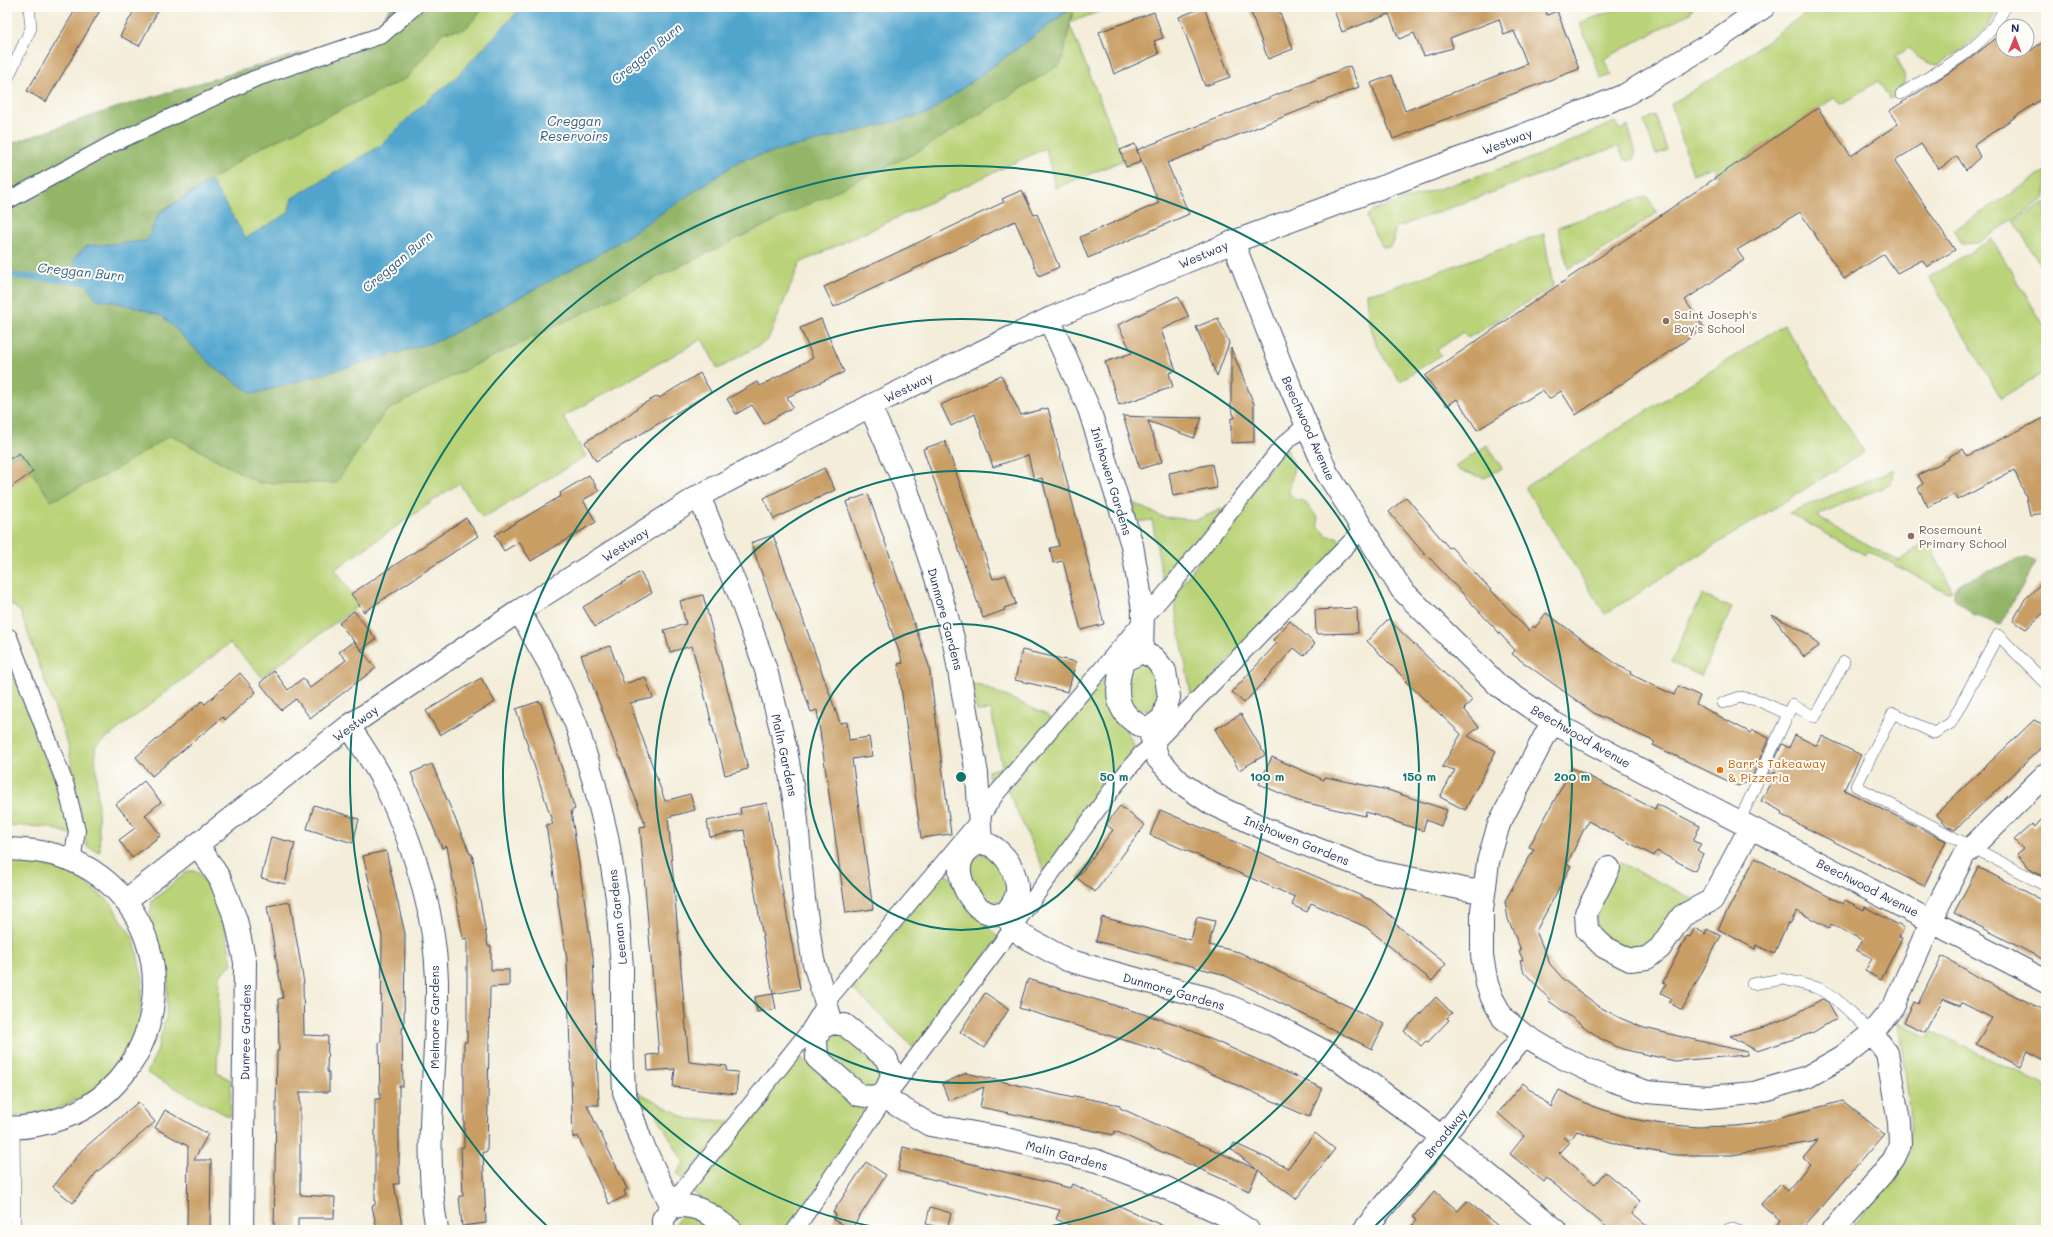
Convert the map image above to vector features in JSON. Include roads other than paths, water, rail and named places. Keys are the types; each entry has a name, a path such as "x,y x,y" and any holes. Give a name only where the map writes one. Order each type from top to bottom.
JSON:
{"street":[{"path":"7,201 112,144 254,79 382,35 414,7"},
{"name":"Westway","path":"125,901 349,726 519,612 699,496 870,406 1049,319 1233,242 1514,139 1625,95 1715,41 1764,7"},
{"name":"Beechwood Avenue","path":"1233,242 1327,474 1364,529 1402,590 1499,686 1552,722 1745,825 1932,920 2046,981"},
{"name":"Inishowen Gardens","path":"1049,319 1089,409 1132,545 1143,610 1142,652"},
{"name":"Dunmore Gardens","path":"870,406 907,490 936,578 954,642 977,774 981,843"},
{"path":"653,1230 671,1204 808,1032 826,1001 979,820 996,794 1142,619 1170,588 1285,444 1306,425"},
{"name":"Malin Gardens","path":"699,496 738,591 766,670 786,749 796,811 804,899 812,960 832,1023"},
{"path":"1152,737 1364,529"},
{"name":"Leenan Gardens","path":"519,612 551,667 576,724 594,782 607,836 617,898 622,968 624,1092 641,1141 671,1204"},
{"path":"7,636 9,637 66,786 77,831 72,860"},
{"path":"795,1230 886,1095 1009,920 1141,754 1152,737 1163,718 1169,697 1165,671 1154,658 1142,652 1123,661 1117,681 1117,693 1121,706 1129,718 1152,737"},
{"path":"1552,722 1499,824 1488,862 1483,891 1482,956 1487,984 1492,998 1503,1018 1524,1035 1561,1057 1608,1079 1647,1092 1708,1097 1754,1093 1806,1077 1842,1057 1872,1033 1894,1006 1932,920 1964,855 2046,774"},
{"name":"Melmore Gardens","path":"349,726 383,782 408,836 432,930 437,979 431,1172 437,1230"},
{"name":"Inishowen Gardens","path":"1152,737 1158,759 1181,783 1212,804 1268,830 1374,871 1469,890 1483,891"},
{"path":"1608,868 1586,912 1587,930 1604,947 1630,960 1647,958 1660,948 1682,916 1712,900 1745,825"},
{"path":"981,843 991,845 1000,851 1009,862 1017,882 1017,898 1009,920 980,909 967,893 960,872 964,854 973,845 981,843"},
{"name":"Dunree Gardens","path":"198,845 220,879 236,920 245,962 242,1230"},
{"path":"7,849 39,850 72,860 101,877 125,901 143,932 153,965 154,1000 147,1035 131,1066 107,1093 78,1112 45,1124 11,1127"},
{"name":"Dunmore Gardens","path":"1009,920 1023,936 1067,960 1211,999 1272,1024 1333,1056 1442,1137 1556,1230"},
{"path":"832,1023 845,1026 886,1058 892,1073 886,1095 871,1097 859,1095 818,1058 816,1039 820,1028 832,1023"},
{"path":"1833,1230 1882,1175 1894,1158 1900,1145 1899,1122 1887,1052 1872,1033"},
{"name":"Broadway","path":"1364,1230 1442,1137 1524,1035"},
{"name":"Malin Gardens","path":"886,1095 895,1104 930,1125 1002,1138 1097,1160 1155,1183 1223,1214 1248,1230"},
{"path":"663,1230 663,1219 671,1204"},
{"path":"671,1204 686,1204 698,1208 731,1230"}],"lane":[{"path":"7,80 31,28 29,7"},
{"path":"1901,94 1978,44 2000,19 2005,7"},
{"path":"2046,683 1998,635 1951,722 1934,734 1893,713 1856,786 1973,846 2046,886"},
{"path":"1745,825 1792,705 1815,717 1844,662"},
{"path":"1723,703 1740,697 1757,700 1788,714"},
{"path":"1752,984 1783,979 1818,988 1836,998 1872,1033"},
{"path":"11,1127 15,1230"},
{"path":"1727,1230 1732,1228 1738,1230"}],"water":[{"name":"Creggan Reservoirs","path":"522,7 1073,7 929,113 741,160 605,251 441,340 253,394 216,369 162,316 139,308 95,298 73,260 86,246 147,241 159,213 211,181 246,238 288,213 292,198 380,146 413,113 455,78"}],"waterway":[{"name":"Creggan Burn","path":"7,275 93,283"}],"place":[{"name":"Saint Joseph's Boy's School","path":"1666,321"},
{"name":"Rosemount Primary School","path":"1911,536"},
{"name":"Barr's Takeaway & Pizzeria","path":"1720,770"}]}
